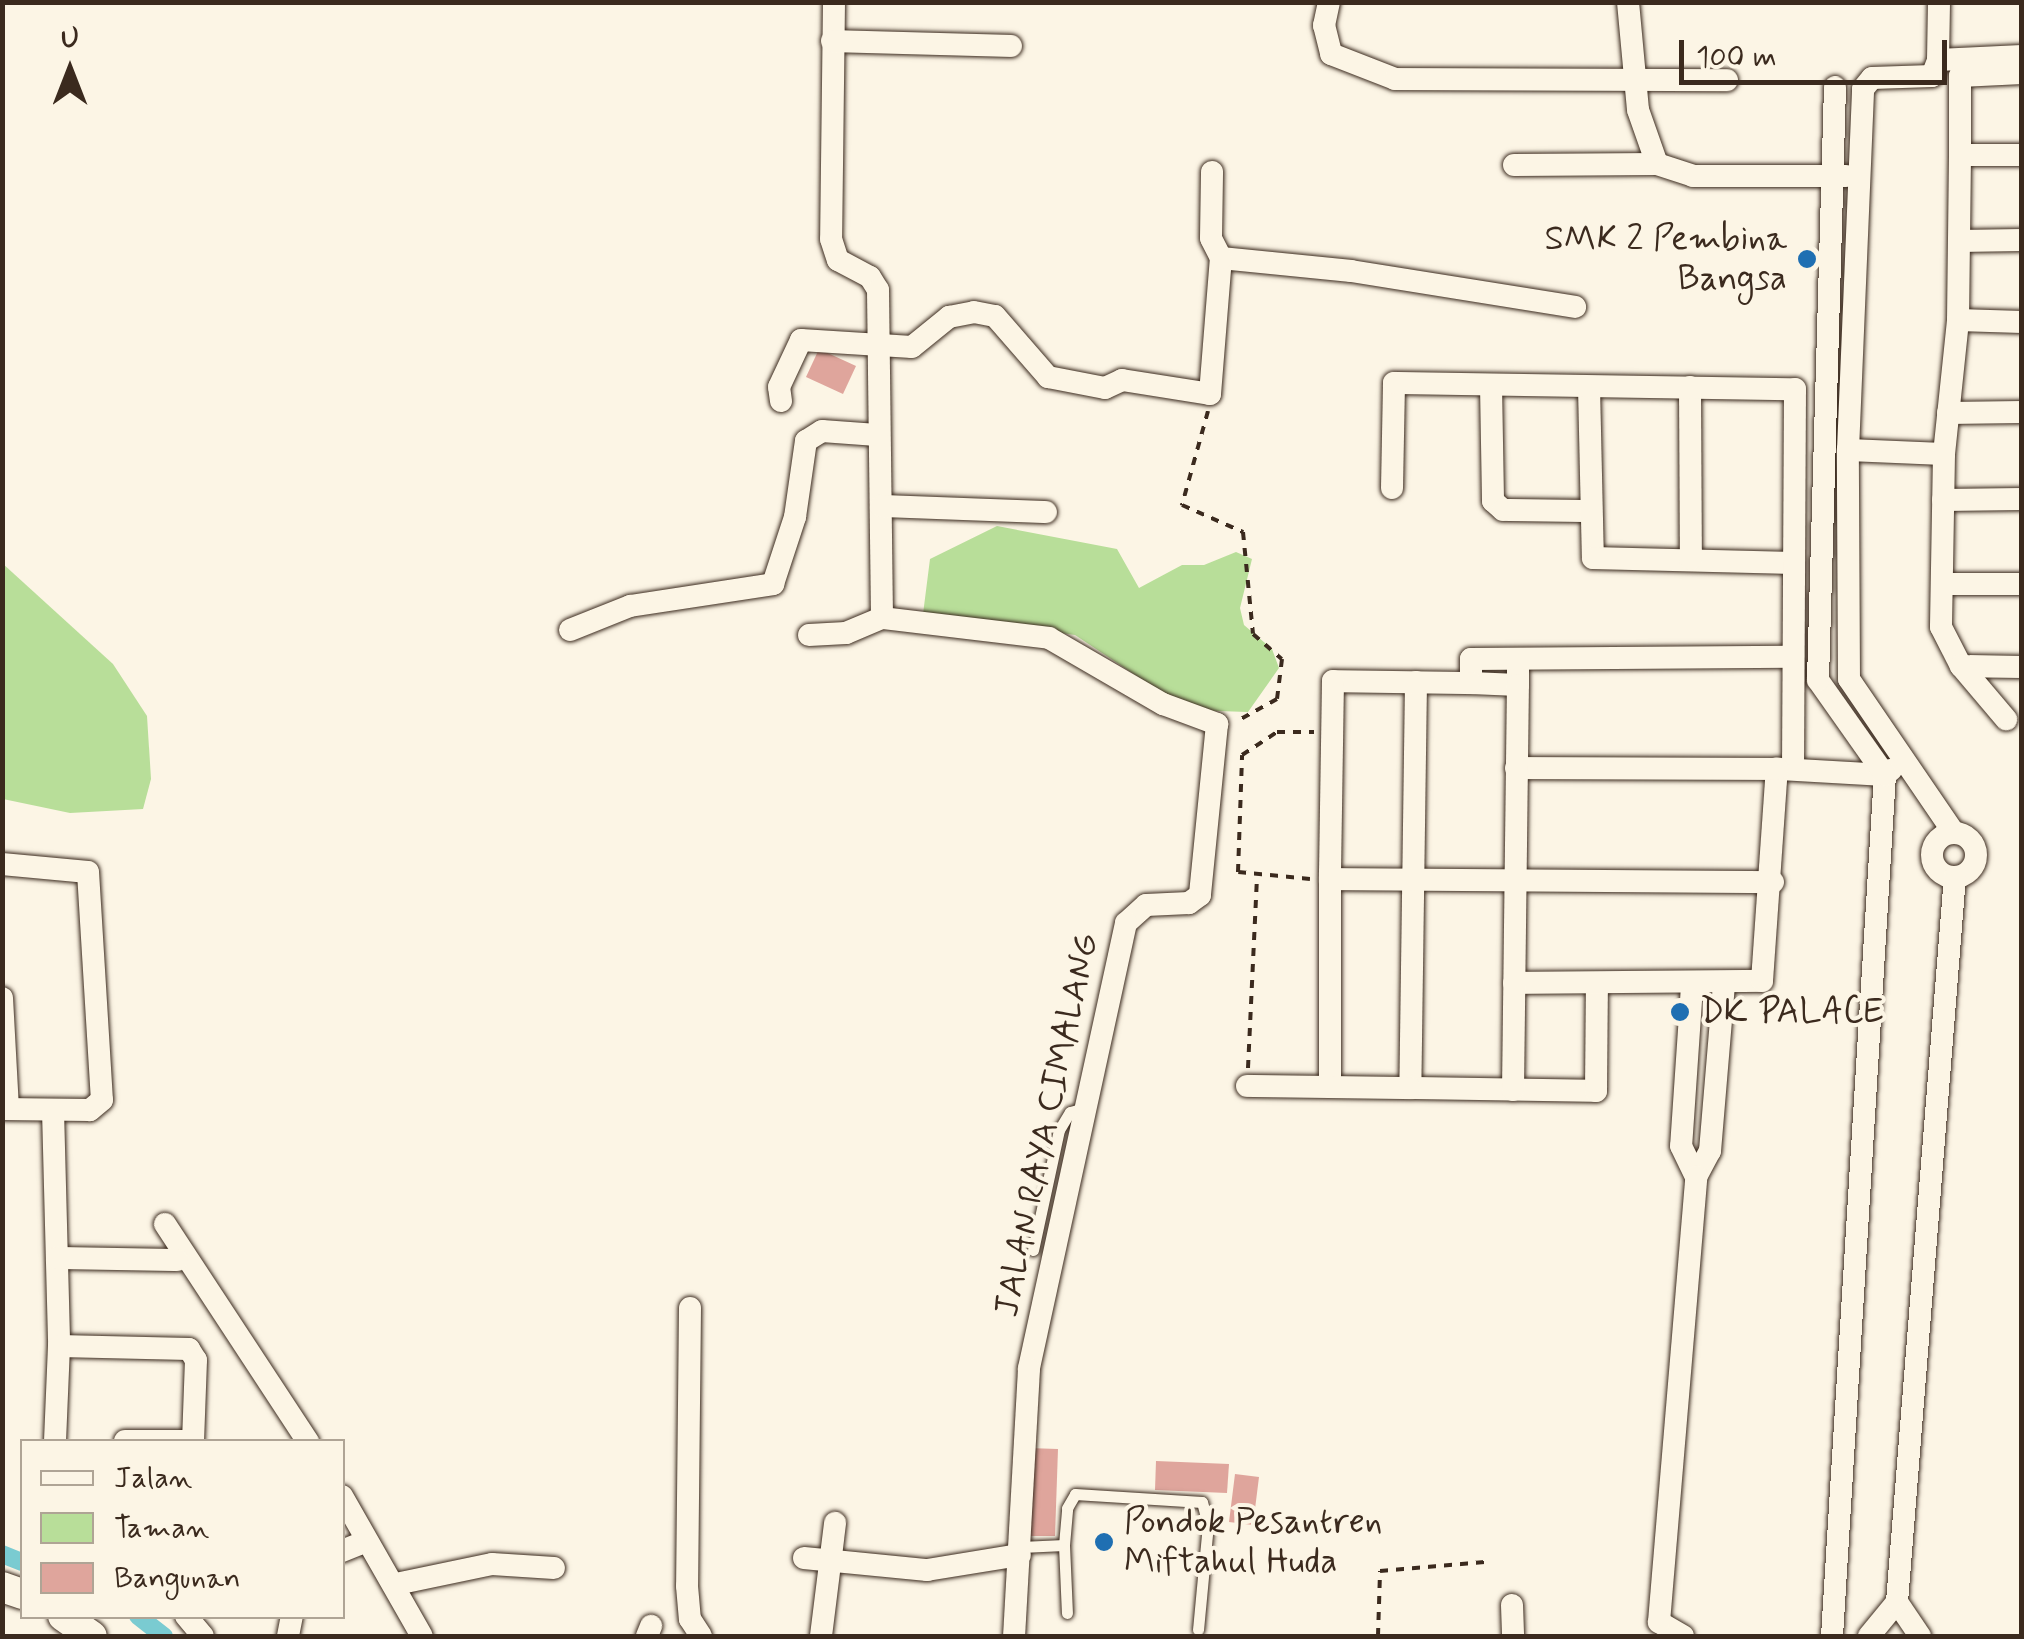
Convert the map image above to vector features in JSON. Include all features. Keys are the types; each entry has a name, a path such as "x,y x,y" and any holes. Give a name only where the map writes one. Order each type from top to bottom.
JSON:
{"main road":[{"path":"67,1619 92,1636"}],"street":[{"path":"834,2 831,238 838,260 877,284 882,618"},
{"path":"1329,2 1327,48 1384,76 1728,80"},
{"path":"1628,2 1632,80 1644,138 1657,164"},
{"path":"1832,1636 1892,768 1848,679 1848,450 1866,82 1932,76 1938,60 1939,2"},
{"path":"832,41 1012,46"},
{"path":"1938,60 2022,56"},
{"path":"2006,719 1962,666 1941,627 1944,454 1958,320 1960,76 2022,73"},
{"path":"1835,87 1818,680 1892,768 1954,833 1940,839 1933,852 1936,866 1955,877 1897,1602 1869,1636"},
{"path":"1960,155 2022,155"},
{"path":"1514,164 1657,164 1693,176 1861,175"},
{"path":"781,402 779,387 802,340 876,347 919,346 948,317 990,314 1048,377 1105,388 1122,380 1210,394 1220,258 1211,238 1212,172"},
{"path":"1959,241 2022,240"},
{"path":"1220,258 1352,271 1574,307"},
{"path":"1958,320 2022,322"},
{"path":"1825,362 1851,361"},
{"path":"1392,488 1394,383 1795,389 1792,657 1785,769 1762,982 1724,986 1514,982"},
{"path":"1491,386 1493,501 1502,510 1591,511"},
{"path":"1589,387 1592,558 1794,563"},
{"path":"1690,387 1691,559"},
{"path":"1948,413 2022,412"},
{"path":"570,630 630,606 773,584 795,517 806,441 822,431 877,435"},
{"path":"1848,450 1944,454"},
{"path":"1943,500 2022,499"},
{"path":"881,506 1046,512"},
{"path":"1942,584 2022,584"},
{"path":"810,636 846,633 882,618 1049,638 1163,704 1217,724"},
{"path":"1470,683 1470,658 1792,657"},
{"path":"1512,1090 1518,658"},
{"path":"1962,666 2022,667"},
{"path":"1330,1087 1332,681 1518,684"},
{"path":"1410,1088 1416,682"},
{"name":"JALAN RAYA CIMALANG","path":"1014,1636 1029,1370 1126,923 1146,905 1190,903 1200,895 1217,724"},
{"path":"1516,768 1892,768"},
{"path":"2,864 81,867 89,876 102,1100 94,1109 5,1109 2,998"},
{"path":"1330,879 1773,882"},
{"path":"1248,1086 1596,1091 1597,984"},
{"path":"1692,986 1682,1146 1696,1177"},
{"path":"1683,1636 1659,1622 1696,1177 1710,1151 1724,986"},
{"path":"52,1110 59,1346 55,1439"},
{"path":"165,1224 306,1439"},
{"path":"57,1258 177,1260"},
{"path":"690,1308 687,1586 690,1619 702,1636"},
{"path":"59,1346 192,1351 193,1439"},
{"path":"345,1501 396,1584 422,1636"},
{"path":"821,1636 835,1524"},
{"path":"804,1558 927,1570 1020,1551"},
{"path":"396,1584 492,1564 554,1568"},
{"path":"1897,1602 1920,1636"},
{"path":"1512,1605 1513,1636"}],"lane":[{"path":"1033,1250 1059,1130 1070,1112 1088,1107"},
{"path":"1067,1613 1066,1508 1076,1494 1202,1502 1208,1524 1198,1630"},
{"path":"1020,1551 1064,1545"}],"path":[{"path":"1210,394 1182,505 1243,532 1253,634 1282,658 1281,689 1270,706 1217,724"},
{"path":"1330,879 1257,878 1238,872 1242,756 1278,732 1332,732"},
{"path":"1248,1086 1257,878"},
{"path":"1378,1636 1380,1572 1485,1562"}],"green space":[{"path":"997,526 1117,549 1139,588 1182,565 1204,565 1236,552 1252,559 1240,608 1244,625 1272,649 1279,668 1248,712 1188,710 1075,635 923,614 930,559"},
{"path":"2,563 113,664 147,716 151,779 143,809 70,813 3,799"}],"building":[{"path":"819,349 856,366 843,394 806,377"},
{"path":"1028,1448 1058,1449 1055,1536 1024,1536"},
{"path":"1156,1461 1229,1464 1227,1493 1155,1490"},
{"path":"1235,1474 1259,1477 1253,1525 1229,1522"}],"waterway":[{"path":"2,1554 20,1561"},
{"path":"142,1619 164,1636"}],"place":[{"name":"SMK 2 Pembina Bangsa","path":"1807,259"},
{"name":"DK PALACE","path":"1680,1012"},
{"name":"Pondok Pesantren Miftahul Huda","path":"1104,1542"}]}
